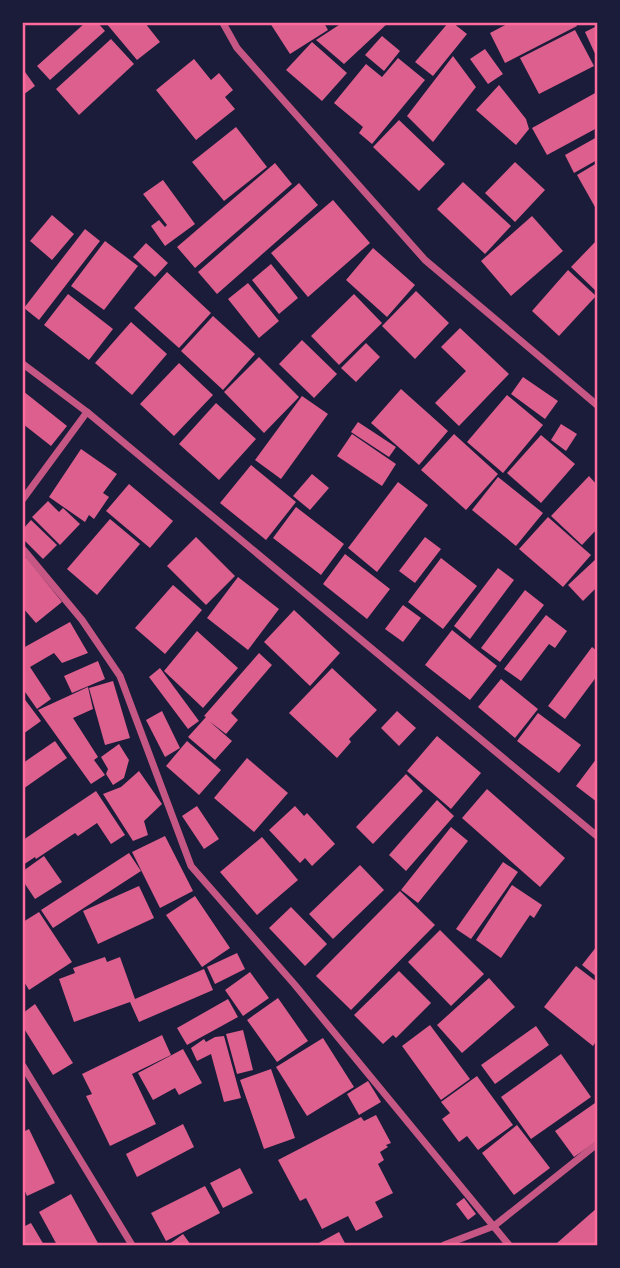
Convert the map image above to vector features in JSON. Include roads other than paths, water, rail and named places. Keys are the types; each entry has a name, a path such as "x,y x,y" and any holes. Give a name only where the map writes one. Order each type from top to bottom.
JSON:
{"street":[{"path":"223,23 237,48 425,260 597,405"},
{"path":"23,364 87,412 597,836"},
{"path":"23,499 87,412"},
{"path":"23,549 82,620 120,676 191,866 295,985 509,1245"},
{"path":"23,1066 132,1245"},
{"path":"444,1245 494,1226 597,1143"}]}
